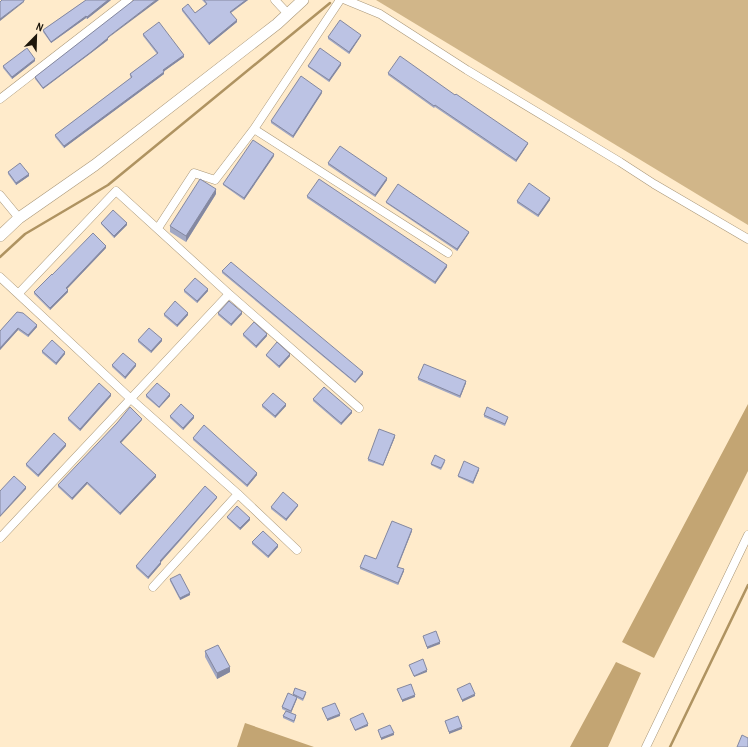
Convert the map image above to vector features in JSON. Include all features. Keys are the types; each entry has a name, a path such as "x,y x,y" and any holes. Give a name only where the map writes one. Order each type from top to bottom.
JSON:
{"street":[{"path":"0,99 128,0"},
{"path":"275,0 288,14"},
{"path":"0,236 19,218 95,164 277,24 303,0"},
{"path":"158,228 194,173 215,180 254,129 340,0"},
{"path":"346,0 380,14 467,70 654,184 748,239"},
{"path":"254,129 448,254"},
{"path":"18,293 116,191 359,408"},
{"path":"0,194 19,218"},
{"path":"0,278 131,399 238,494 297,550"},
{"path":"0,538 230,294"},
{"path":"153,587 238,494"},
{"path":"646,747 748,535"}],"shaded area":[{"path":"376,0 748,0 748,225"},
{"path":"748,404 748,471 654,658 622,642"},
{"path":"616,662 641,673 608,747 570,747"},
{"path":"245,723 314,747 237,747"}],"building":[{"path":"2,0 24,1 0,19 0,2"},
{"path":"86,0 108,0 87,17 86,16 51,42 43,30"},
{"path":"134,0 156,0 43,88 35,77"},
{"path":"204,0 246,0 230,12 237,20 209,43 182,9 188,4 195,13 207,4"},
{"path":"340,20 361,35 349,52 328,37"},
{"path":"159,22 184,55 163,70 164,72 64,146 55,135 132,77 130,74 158,53 143,34"},
{"path":"27,48 35,59 12,77 3,66"},
{"path":"320,48 341,63 329,80 308,66"},
{"path":"400,56 455,95 456,94 528,143 516,160 435,105 434,106 388,73"},
{"path":"301,76 322,91 293,136 271,121"},
{"path":"253,140 274,154 244,198 223,184"},
{"path":"340,146 387,178 375,195 328,163"},
{"path":"20,163 29,174 16,183 8,172"},
{"path":"200,179 216,189 186,236 170,226"},
{"path":"319,179 447,265 435,282 307,196"},
{"path":"529,183 550,198 538,215 517,201"},
{"path":"398,184 469,232 457,249 386,202"},
{"path":"113,210 127,223 114,236 101,223"},
{"path":"93,233 106,246 66,288 68,290 50,308 34,292"},
{"path":"231,262 363,372 355,382 222,271"},
{"path":"195,278 208,289 197,301 184,290"},
{"path":"175,301 188,313 177,325 164,314"},
{"path":"229,301 242,312 231,324 218,313"},
{"path":"17,312 23,313 37,325 28,335 18,328 0,348 0,331"},
{"path":"254,322 267,334 256,346 243,334"},
{"path":"149,328 162,339 151,351 138,340"},
{"path":"52,340 65,352 56,363 42,351"},
{"path":"277,342 290,354 279,366 266,355"},
{"path":"123,353 136,364 125,377 112,365"},
{"path":"424,364 466,381 460,396 418,378"},
{"path":"99,383 111,394 80,429 68,418"},
{"path":"157,383 170,394 159,407 146,395"},
{"path":"324,387 352,411 341,423 313,399"},
{"path":"273,393 286,404 275,416 262,405"},
{"path":"181,404 194,416 183,428 170,416"},
{"path":"130,407 142,419 120,442 156,475 120,513 87,482 72,498 58,485 117,423"},
{"path":"487,407 508,417 505,424 484,415"},
{"path":"204,425 257,473 247,485 193,438"},
{"path":"379,429 395,435 383,465 368,459"},
{"path":"54,433 66,444 38,475 26,464"},
{"path":"435,455 445,460 441,468 431,464"},
{"path":"464,461 479,468 473,482 458,476"},
{"path":"14,476 26,487 0,516 0,491"},
{"path":"205,486 217,497 160,561 161,562 148,577 136,566"},
{"path":"283,492 298,505 286,519 271,507"},
{"path":"237,506 250,518 240,528 227,517"},
{"path":"392,521 412,529 397,567 404,569 398,583 360,567 365,555 376,559"},
{"path":"263,531 278,545 268,556 252,542"},
{"path":"180,574 190,593 180,598 170,579"},
{"path":"436,631 440,642 427,647 423,636"},
{"path":"218,645 230,667 217,673 205,651"},
{"path":"423,659 427,670 414,676 409,665"},
{"path":"470,683 475,694 462,700 457,689"},
{"path":"411,684 415,695 402,700 397,689"},
{"path":"295,688 306,692 303,699 293,694"},
{"path":"288,693 297,697 291,711 282,707"},
{"path":"335,703 340,714 327,719 322,708"},
{"path":"286,711 296,715 294,721 283,716"},
{"path":"363,713 368,724 355,730 350,719"},
{"path":"458,716 462,727 449,732 445,721"},
{"path":"390,725 394,733 381,738 378,730"},
{"path":"742,735 748,738 748,747 737,747"}],"waterway":[{"path":"0,257 25,234 108,185 330,3"},
{"path":"670,747 748,585"}]}
